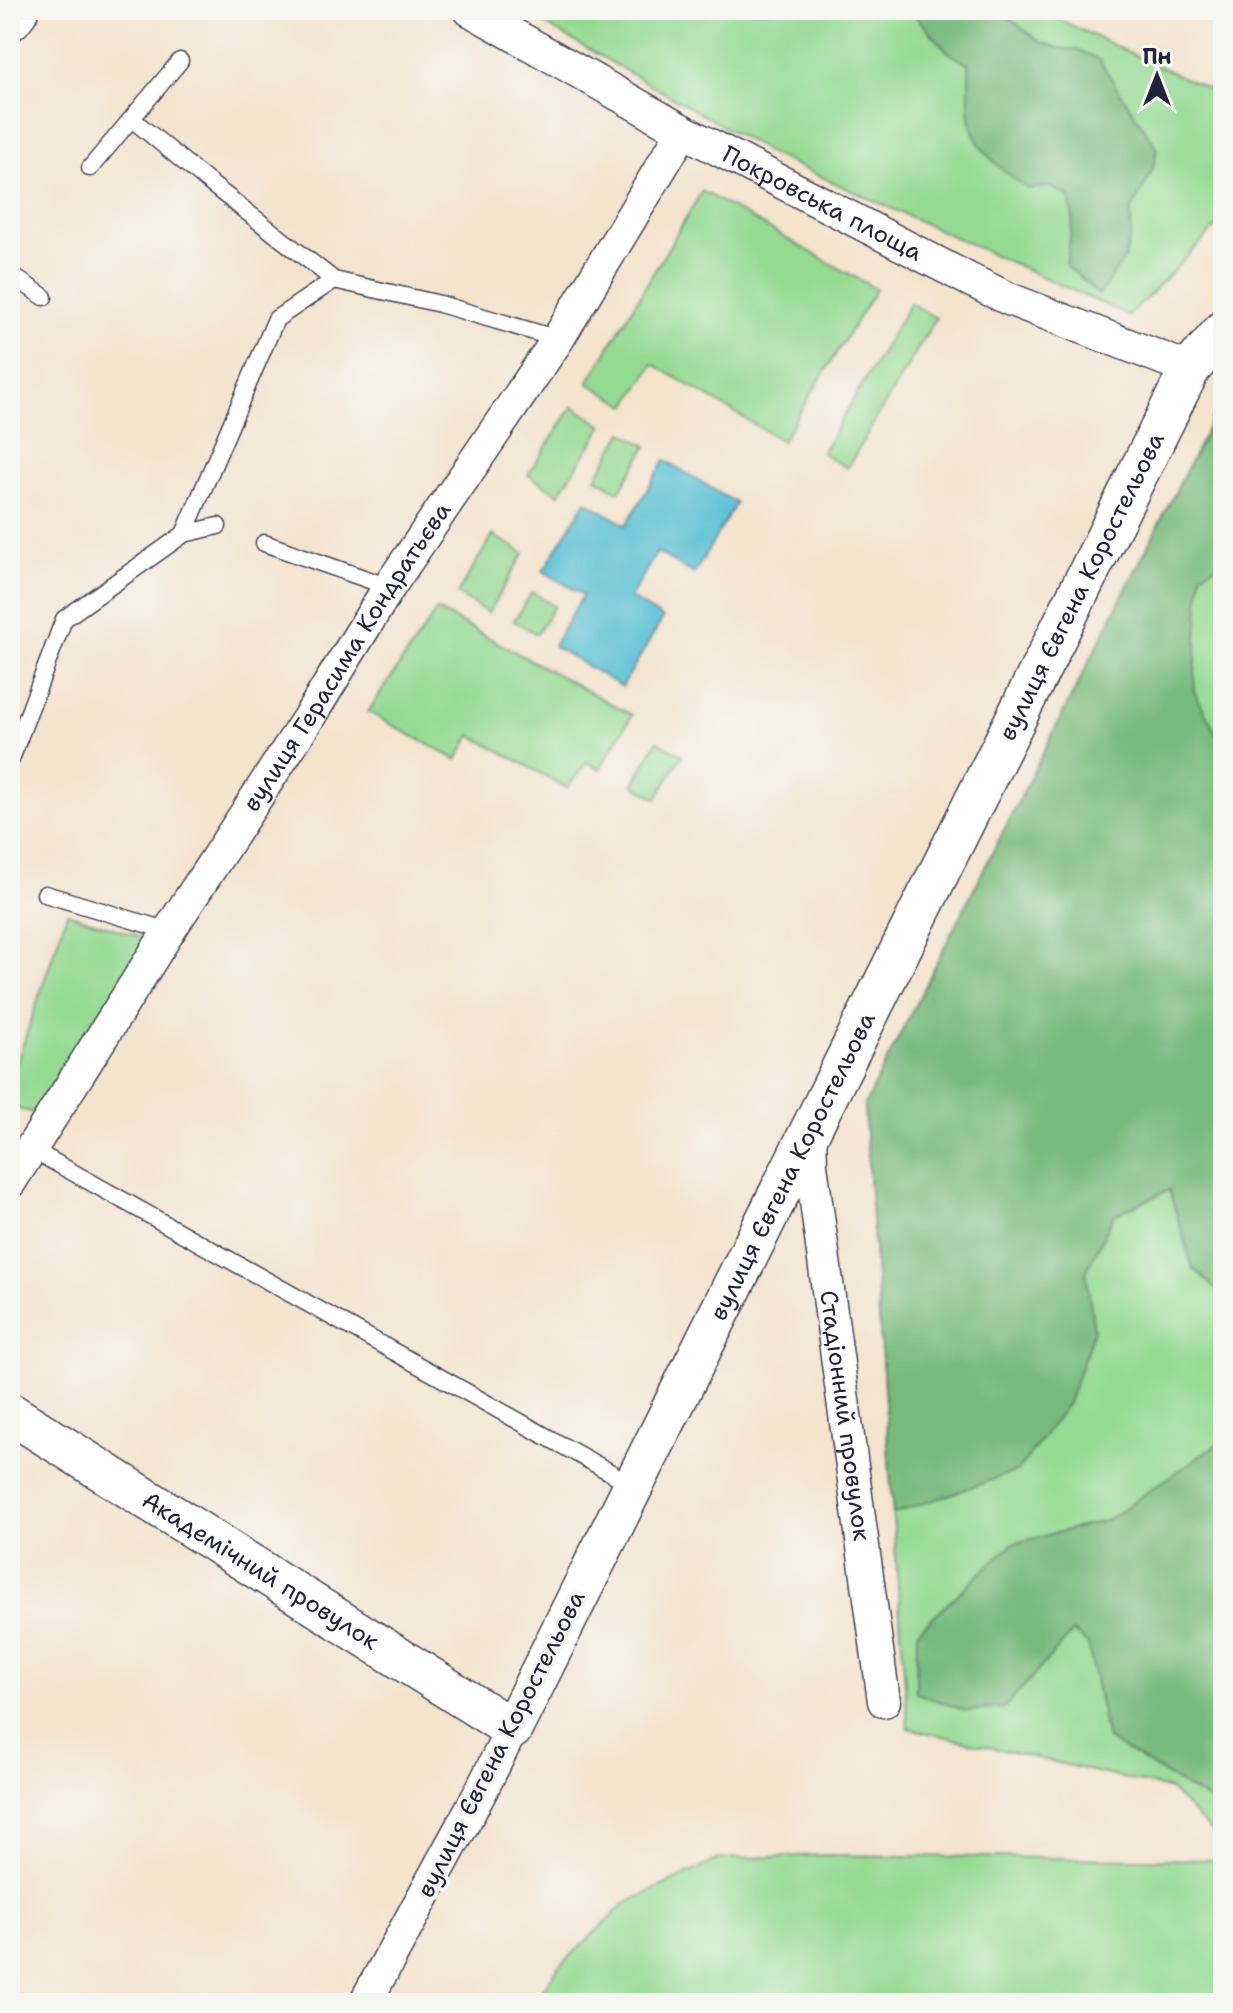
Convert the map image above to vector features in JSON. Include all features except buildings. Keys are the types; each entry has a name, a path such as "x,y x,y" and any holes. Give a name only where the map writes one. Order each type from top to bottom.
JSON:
{"main road":[{"path":"10,18 16,10"}],"street":[{"name":"Покровська площа","path":"470,10 683,131 1009,299 1190,369"},
{"name":"вулиця Герасима Кондратьєва","path":"10,1182 311,714 389,587 558,339 683,131"},
{"name":"вулиця Євгена Коростельова","path":"365,2003 481,1791 1190,369 1223,331"},
{"name":"Стадіонний провулок","path":"810,1132 811,1165 884,1701"},
{"name":"Академічний провулок","path":"10,1413 512,1729"}],"lane":[{"path":"90,168 180,61"},
{"path":"132,119 334,280 440,304 558,339"},
{"path":"10,274 44,297"},
{"path":"184,534 276,319 334,280"},
{"path":"10,762 64,619 184,534 218,526"},
{"path":"264,543 389,587"},
{"path":"45,894 169,931"},
{"path":"31,1149 633,1485"}],"green space":[{"path":"520,10 1038,10 1204,87 1223,100 1223,220 1129,316 773,155"},
{"path":"910,10 999,10 1039,41 1058,48 1079,50 1099,60 1157,148 1153,169 1131,211 1131,234 1125,257 1099,295 1066,265 1073,219 1069,196 1050,187 1027,189 986,154 973,132 971,122 969,64 949,53"},
{"path":"702,191 876,289 782,441 653,364 627,406 588,383"},
{"path":"910,303 936,318 847,468 822,453"},
{"path":"1223,398 1223,1843 1169,1789 908,1728 864,1106"},
{"path":"1223,398 1223,562 1201,574 1194,691 1223,746 1223,1296 1193,1268 1169,1190 1114,1215 1086,1272 1094,1330 1068,1403 1018,1471 893,1514 864,1106"},
{"path":"573,406 603,426 559,494 528,475"},
{"path":"623,432 647,446 619,492 596,478"},
{"path":"493,535 524,553 488,613 457,594"},
{"path":"532,592 554,606 537,634 514,621"},
{"path":"437,610 632,715 600,769 587,762 567,788 471,735 457,760 368,712"},
{"path":"657,741 682,755 657,799 633,785"},
{"path":"67,913 150,940 39,1114 10,1107 10,1083"},
{"path":"1223,1440 1223,1809 1107,1739 1088,1644 1073,1632 1004,1708 966,1711 916,1693 917,1632 1012,1544 1107,1520"},
{"path":"824,1855 1223,1860 1223,2003 534,2003 557,1969 624,1904 719,1859"}],"water":[{"path":"665,460 736,503 694,574 657,552 630,598 663,618 622,687 553,646 583,595 543,571 586,501 626,525"}]}
